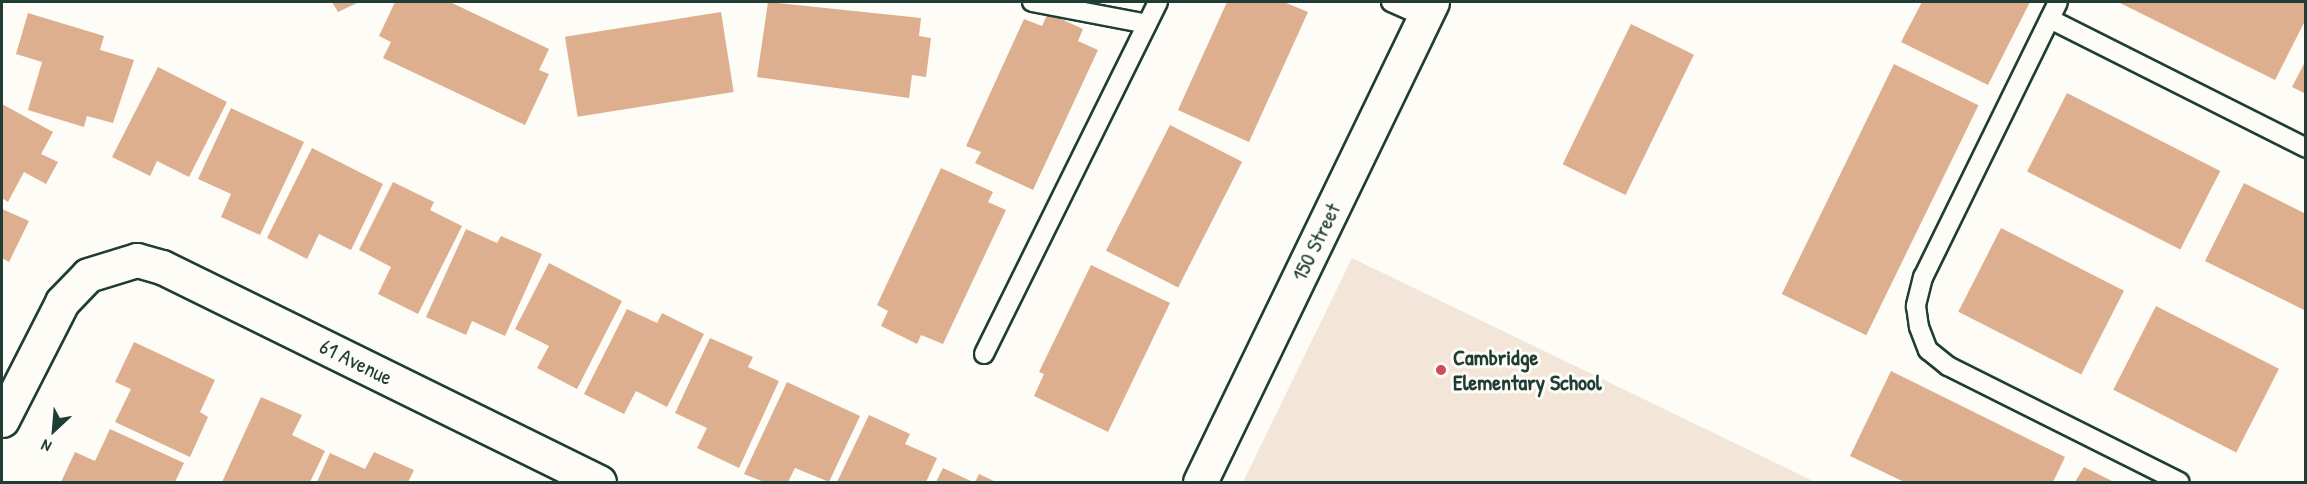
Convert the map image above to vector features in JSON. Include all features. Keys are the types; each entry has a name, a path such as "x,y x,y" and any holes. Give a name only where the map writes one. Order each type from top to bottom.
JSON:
{"street":[{"name":"150 Street","path":"1200,483 1429,9"},
{"name":"61 Avenue","path":"2,420 62,302 88,275 137,260 162,267 599,483"}],"lane":[{"path":"1032,2 1147,24"},
{"path":"984,354 1158,2"},
{"path":"1391,2 1429,9"},
{"path":"2058,2 1923,277 1916,306 1919,327 1928,350 1948,366 2180,483"},
{"path":"2050,19 2306,148"}],"shaded area":[{"name":"Cambridge Elementary School","path":"1352,258 1815,482 1243,482"}],"building":[{"path":"332,2 359,2 338,12"},
{"path":"395,2 450,2 549,49 539,70 549,74 525,125 383,58 391,42 379,36"},
{"path":"768,2 921,18 919,36 931,38 926,77 912,75 909,98 757,77"},
{"path":"1227,2 1284,2 1308,12 1249,142 1178,110"},
{"path":"1922,2 2030,2 1988,85 1901,42"},
{"path":"2118,2 2306,2 2306,19 2275,80"},
{"path":"721,12 734,92 578,117 565,37"},
{"path":"28,13 104,36 100,50 134,60 113,123 87,116 84,127 28,110 42,62 16,54"},
{"path":"1048,13 1083,29 1078,41 1098,50 1033,190 975,163 981,152 966,146 1024,19 1042,26"},
{"path":"1631,24 1694,55 1626,195 1563,164"},
{"path":"2306,60 2306,94 2292,87"},
{"path":"1894,64 1978,105 1866,335 1782,294"},
{"path":"158,67 227,102 189,177 157,161 150,176 112,157"},
{"path":"2067,93 2220,171 2180,249 2027,171"},
{"path":"2,104 53,132 41,154 58,162 46,184 24,172 8,202 2,198"},
{"path":"231,108 304,142 260,235 221,217 231,194 198,179"},
{"path":"1170,125 1242,162 1178,287 1106,251"},
{"path":"312,148 383,184 351,250 319,234 307,259 267,238"},
{"path":"941,168 993,192 988,202 1006,210 943,344 921,335 917,344 881,326 888,311 877,305"},
{"path":"393,182 434,202 430,210 462,226 418,314 378,294 391,267 359,250"},
{"path":"2244,183 2306,214 2306,311 2205,261"},
{"path":"2,209 29,221 9,262 2,258"},
{"path":"2001,228 2124,291 2081,374 1958,312"},
{"path":"466,229 497,243 501,236 542,254 505,336 472,321 466,335 426,317"},
{"path":"549,263 622,301 577,389 537,368 549,346 515,329"},
{"path":"1091,265 1170,303 1108,432 1034,396 1044,374 1039,372"},
{"path":"2156,306 2279,369 2236,452 2113,390"},
{"path":"627,309 657,323 662,313 704,334 667,407 636,391 624,414 584,394"},
{"path":"710,338 753,357 748,367 779,381 739,468 697,448 707,428 675,413"},
{"path":"134,342 215,380 200,412 208,417 190,457 115,422 131,389 115,382"},
{"path":"1891,371 2065,457 2053,482 1904,482 1850,456"},
{"path":"787,382 860,416 829,482 795,468 788,482 764,482 744,474"},
{"path":"261,397 302,415 292,435 325,451 310,482 222,482"},
{"path":"869,415 910,434 905,444 937,458 926,482 837,482"},
{"path":"110,429 184,463 175,482 61,482 75,452 95,461"},
{"path":"374,452 414,470 408,482 317,482 330,453 365,469"},
{"path":"2084,467 2114,482 2075,482"},
{"path":"943,468 973,482 936,482"},
{"path":"979,474 996,482 975,482"}],"place":[{"name":"Cambridge Elementary School","path":"1441,370"}]}
